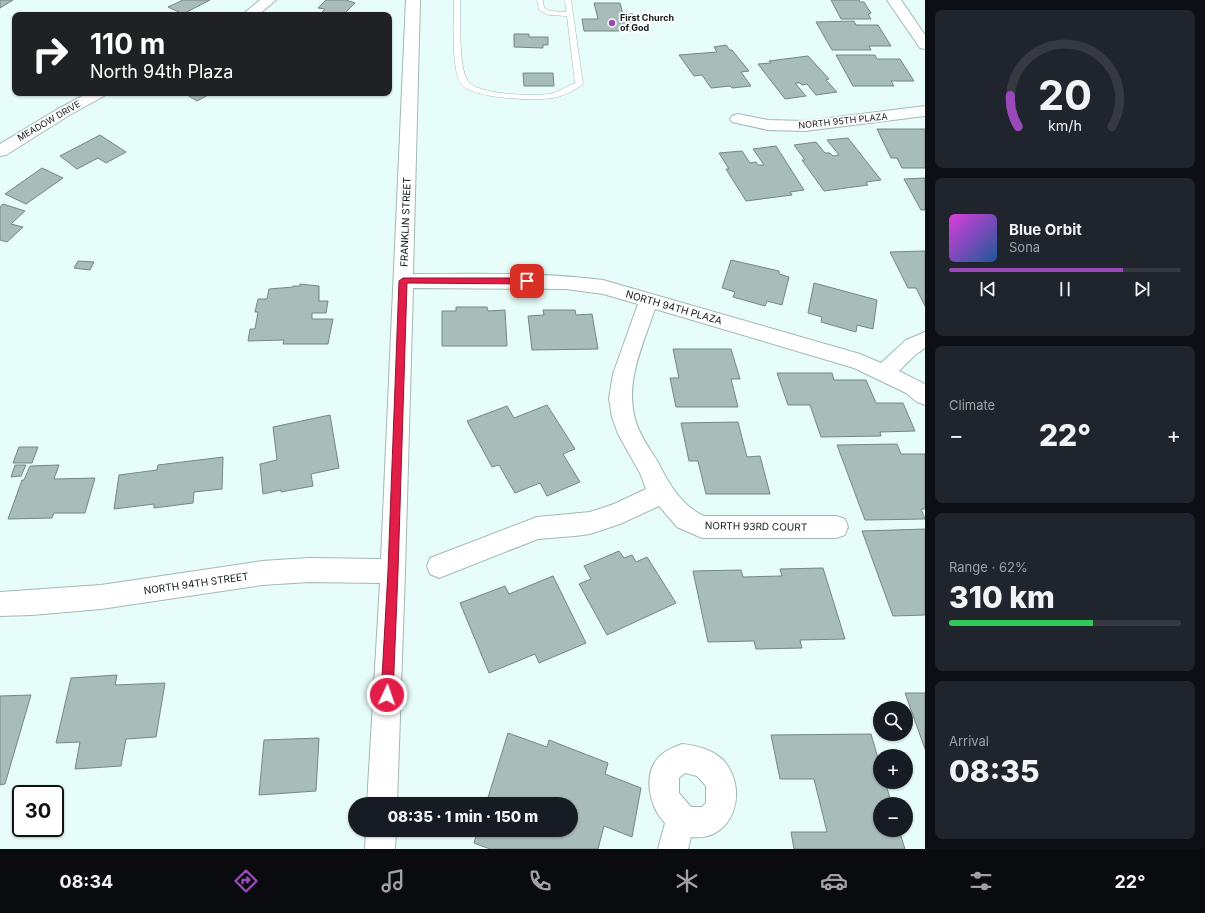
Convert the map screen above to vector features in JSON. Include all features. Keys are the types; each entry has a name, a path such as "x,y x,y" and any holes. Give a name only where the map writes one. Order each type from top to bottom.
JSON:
{"street":[{"path":"253,12 269,0"},
{"name":"FRANKLIN STREET","path":"382,797 393,571 413,0"},
{"path":"894,0 925,45"},
{"name":"MEADOW DRIVE","path":"0,151 62,113 93,96"},
{"name":"NORTH 95TH PLAZA","path":"738,119 768,125 805,126 925,111"},
{"name":"NORTH 94TH PLAZA","path":"403,281 566,282 603,288 860,362 914,387 925,396"},
{"name":"NORTH 93RD COURT","path":"649,300 623,374 620,399 623,417 629,434 650,470 655,482 663,492 686,519 702,527 836,527"},
{"path":"883,373 894,365 906,350 925,340"},
{"path":"440,566 537,528 580,525 612,515 644,503 663,492"},
{"name":"NORTH 94TH STREET","path":"0,604 32,603 101,597 262,573 308,570 393,571"},
{"path":"673,849 681,818"},
{"path":"380,849 381,837"}],"lane":[{"path":"457,0 459,70 465,84 482,93 506,96 552,96 579,84 568,0"},
{"path":"540,0 541,9 549,14 570,14"}],"building":[{"path":"0,0 13,0 0,8"},
{"path":"183,0 210,0 187,12 179,12 168,7"},
{"path":"326,0 346,0 355,3 346,12 322,12 325,9 318,8"},
{"path":"831,0 859,0 860,2 864,2 871,13 868,14 871,19 841,19"},
{"path":"594,3 620,3 623,14 633,14 637,31 584,31 582,19 598,19"},
{"path":"854,21 856,25 878,25 891,46 869,46 871,50 832,50 816,22"},
{"path":"514,34 529,34 529,37 548,37 548,45 543,45 543,48 514,47"},
{"path":"726,45 749,71 741,72 751,86 711,88 702,75 694,76 679,55 717,52 714,47"},
{"path":"836,55 875,55 877,59 900,59 914,81 891,81 894,86 853,86"},
{"path":"808,56 829,79 826,80 837,92 816,95 807,84 802,85 800,83 795,83 806,96 785,99 758,64 771,63 769,61"},
{"path":"523,73 553,73 554,86 524,86"},
{"path":"189,96 206,96 197,101"},
{"path":"877,129 925,129 925,168 902,168 897,158 891,158"},
{"path":"100,135 126,152 106,163 98,158 77,169 60,156"},
{"path":"848,138 881,180 866,182 868,185 824,191 802,160 805,160 794,145 816,142 825,153 830,153 833,156 839,155 827,140"},
{"path":"776,146 804,190 790,192 792,195 746,201 726,169 729,169 719,153 742,151 750,163 756,162 758,165 764,165 753,149"},
{"path":"42,168 63,178 26,204 5,194"},
{"path":"925,178 925,210 921,210 904,179"},
{"path":"3,204 25,211 11,224 23,227 7,242 0,240 0,207"},
{"path":"925,251 925,306 916,288 908,288 890,252"},
{"path":"731,260 779,271 779,274 789,277 782,305 767,301 765,306 733,297 735,292 722,288"},
{"path":"78,261 94,262 90,270 74,268"},
{"path":"814,283 877,300 873,329 857,325 856,332 821,322 822,317 808,313"},
{"path":"300,284 319,286 319,301 328,301 326,313 312,313 312,319 333,319 328,344 283,344 284,340 248,341 250,329 255,329 258,312 255,312 258,299 267,299 269,289 300,286"},
{"path":"456,307 487,307 488,311 505,310 507,346 442,346 442,311 456,311"},
{"path":"543,310 575,310 576,315 592,314 598,349 532,350 528,316 544,315"},
{"path":"673,349 731,349 740,379 731,379 738,407 676,407 670,378 679,378"},
{"path":"777,373 832,373 834,380 866,380 876,403 903,403 915,431 880,432 881,436 821,437 810,405 788,405"},
{"path":"547,405 575,449 563,454 580,482 547,496 540,483 515,493 499,465 492,467 467,421 507,406 514,418"},
{"path":"330,415 339,468 311,474 313,486 263,494 260,464 277,460 273,427"},
{"path":"738,422 747,457 760,456 770,494 706,494 698,461 689,461 681,423"},
{"path":"897,444 901,454 925,454 925,509 921,509 925,519 865,520 837,445"},
{"path":"19,447 38,447 32,463 13,463"},
{"path":"223,457 222,489 194,492 193,503 154,508 154,504 114,509 119,475 157,470 158,465"},
{"path":"15,465 26,465 21,476 11,477"},
{"path":"59,465 54,479 95,478 85,513 54,513 52,518 8,519 22,480 24,480 30,466"},
{"path":"925,529 925,615 893,616 862,531"},
{"path":"619,551 624,558 632,555 636,562 647,557 676,603 607,635 579,584 591,579 584,566"},
{"path":"823,568 845,639 800,640 802,648 756,649 754,641 708,642 693,571 741,570 743,577 782,576 780,569"},
{"path":"553,576 586,643 539,663 535,654 489,673 460,603 505,586 509,594"},
{"path":"117,675 115,685 165,683 156,737 126,739 121,766 75,769 80,742 56,743 71,678"},
{"path":"905,693 925,693 925,749 913,715 913,701 908,701"},
{"path":"31,695 5,784 0,785 0,696"},
{"path":"508,733 547,747 549,740 608,763 605,774 641,788 632,837 604,826 598,849 490,849 474,843 476,837 578,837 578,797 488,797"},
{"path":"871,734 875,749 873,749 873,789 887,789 890,797 873,797 873,837 901,837 905,849 794,849 791,832 827,832 814,779 780,779 771,735"},
{"path":"319,738 316,791 259,795 264,740"}],"place":[{"name":"First Church of God","path":"612,23"}],"route":[{"path":"387,695 393,571 403,281 527,281"}]}
